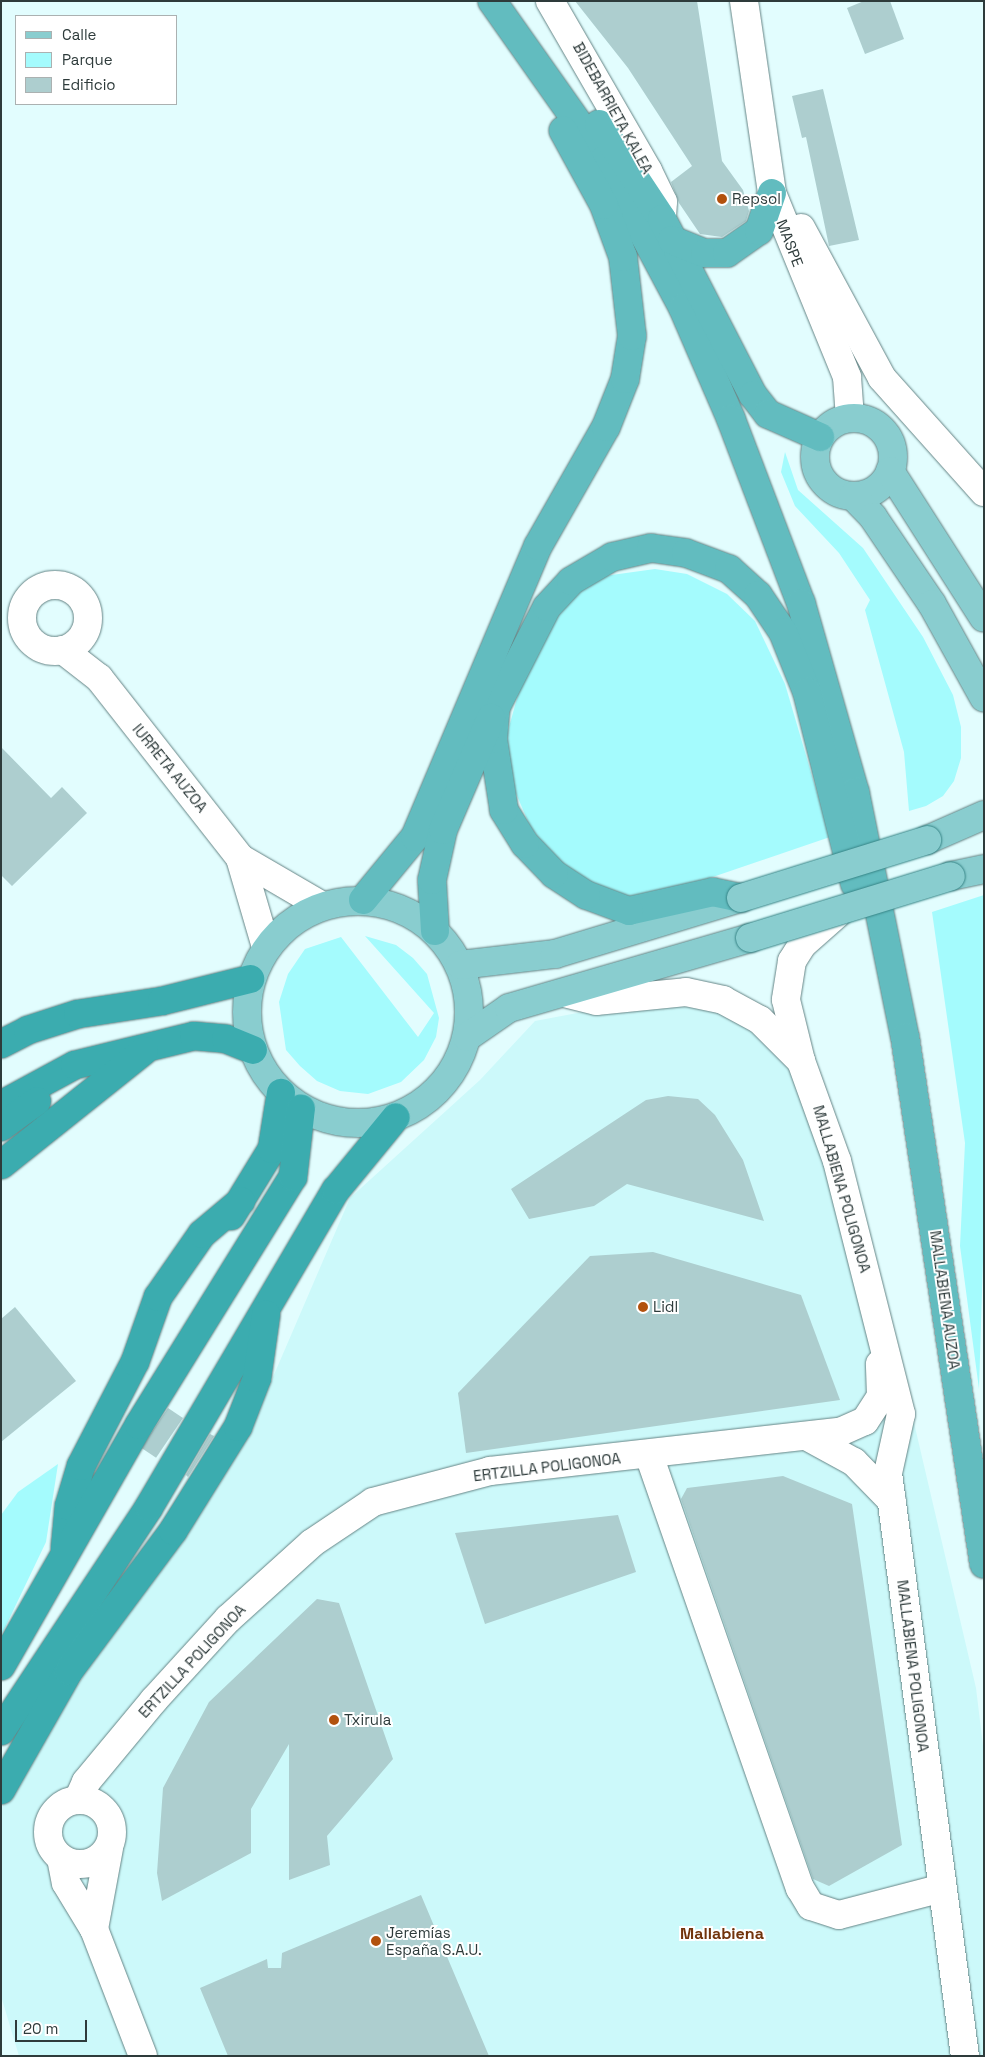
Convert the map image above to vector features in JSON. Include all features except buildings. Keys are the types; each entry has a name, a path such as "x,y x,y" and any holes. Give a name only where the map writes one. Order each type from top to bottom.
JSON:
{"highway":[{"path":"363,900 415,837 538,546 606,427 625,379 632,336 623,257 604,205 574,147 478,1"},
{"path":"492,1 564,99 630,204 683,308 732,419 802,603 855,792 905,1037"},
{"path":"564,99 602,126 667,230 753,396 768,414 820,437"},
{"path":"667,230 705,253 727,253 759,231 772,193"},
{"path":"435,931 432,880 443,830 526,642 546,607 571,581 612,557 651,548 686,553 729,569 758,595 783,632 806,692 869,942 905,1037"},
{"path":"496,707 492,739 504,810 525,844 554,874 586,895 629,911 713,892 741,898"},
{"path":"1,1044 28,1030 78,1014 211,990 250,979"},
{"path":"1,1028 45,1008 91,999 211,990"},
{"path":"1,1060 63,1032 161,1011 211,990"},
{"path":"1,1105 75,1065 194,1036 226,1039 253,1050"},
{"name":"MALLABIENA AUZOA","path":"905,1037 984,1564"},
{"path":"1,1086 47,1065 94,1053 151,1046"},
{"path":"1,1127 70,1078 151,1046"},
{"path":"1,1147 59,1098 151,1046"},
{"path":"1,1165 151,1046"},
{"path":"63,1560 69,1506 82,1466 149,1326 188,1280 241,1201 272,1149 291,1100"},
{"path":"1,1666 204,1320 293,1177 291,1100"},
{"path":"1,1731 93,1587 149,1507 268,1300 336,1190 396,1117"},
{"path":"1,1790 28,1750 69,1671 124,1597 238,1427 257,1378 268,1300"}],"main road":[{"path":"890,471 876,490 854,496 831,490 817,471 814,460 820,437 828,428 850,418 872,423 888,438 890,471 984,618"},
{"path":"854,496 873,518 932,604 984,698"},
{"path":"460,965 556,954 927,840 984,815"},
{"path":"467,1037 509,1008 568,994 838,913 951,876 984,869"},
{"path":"363,900 389,904 435,931 460,965 469,1000 467,1037 453,1071 435,1092 396,1117 364,1124 332,1120 291,1100 253,1050 247,1027 250,979 266,947 291,921 322,906 363,900"}],"street":[{"name":"BIDEBARRIETA KALEA","path":"550,1 598,76 648,171 663,202 667,230"},
{"name":"MASPE","path":"744,1 772,193 847,377 850,418"},
{"path":"766,161 882,378 984,492"},
{"path":"86,628 77,642 63,650 42,649 26,634 21,613 31,594 50,584 72,589 86,606 86,628 99,678"},
{"path":"63,650 99,678"},
{"name":"IURRETA AUZOA","path":"99,678 240,858"},
{"path":"240,858 322,906"},
{"path":"240,858 266,947"},
{"name":"MALLABIENA POLIGONOA","path":"838,913 802,945 792,961 786,1000 800,1061 836,1161 879,1318 901,1414 892,1445 888,1473 964,2056"},
{"path":"568,994 596,1001 686,992 722,1000 760,1020 800,1061"},
{"path":"879,1318 881,1396 865,1421 840,1432 810,1438 648,1455 800,1888 811,1906 839,1915 943,1888"},
{"path":"810,1438 854,1462 892,1501"},
{"name":"ERTZILLA POLIGONOA","path":"78,1800 86,1782 228,1619 312,1543 373,1502 490,1471 648,1455"},
{"path":"98,1939 112,1826 108,1816 110,1754"},
{"path":"108,1816 95,1804 78,1800 67,1803 51,1818 49,1840 61,1858 66,1883 98,1939 143,2056"},
{"path":"61,1858 82,1865 97,1859 109,1848"}],"shaded area":[{"path":"710,988 829,1099 861,1196 976,1688 984,1754 984,2056 19,2056 1,1996 1,1809 65,1704 249,1433 350,1198 480,1080 535,1021"}],"green space":[{"path":"785,452 798,490 863,548 923,637 953,695 961,727 961,758 954,781 943,796 926,806 909,811 904,752 865,610 870,600 839,553 795,506 781,472"},
{"path":"655,569 687,574 727,594 755,621 785,684 830,837 657,896 624,900 586,884 555,860 530,826 512,784 507,734 523,677 543,636 576,592 597,577"},
{"path":"984,895 984,1227 979,1389 960,1246 965,1143 932,912"},
{"path":"365,936 396,945 413,958 427,974 439,1018 436,1037 424,1060 401,1082 368,1094 340,1091 317,1081 300,1066 286,1050 279,1002 288,974 305,949 341,937 418,1037 434,1013"},
{"path":"58,1464 46,1542 1,1636 1,1515 18,1492"}],"place":[{"name":"Repsol","path":"722,199"},
{"name":"Lidl","path":"643,1307"},
{"name":"Txirula","path":"334,1720"},
{"name":"Jeremías España S.A.U.","path":"376,1941"}],"district":[{"name":"Mallabiena","path":"722,1934"}]}
